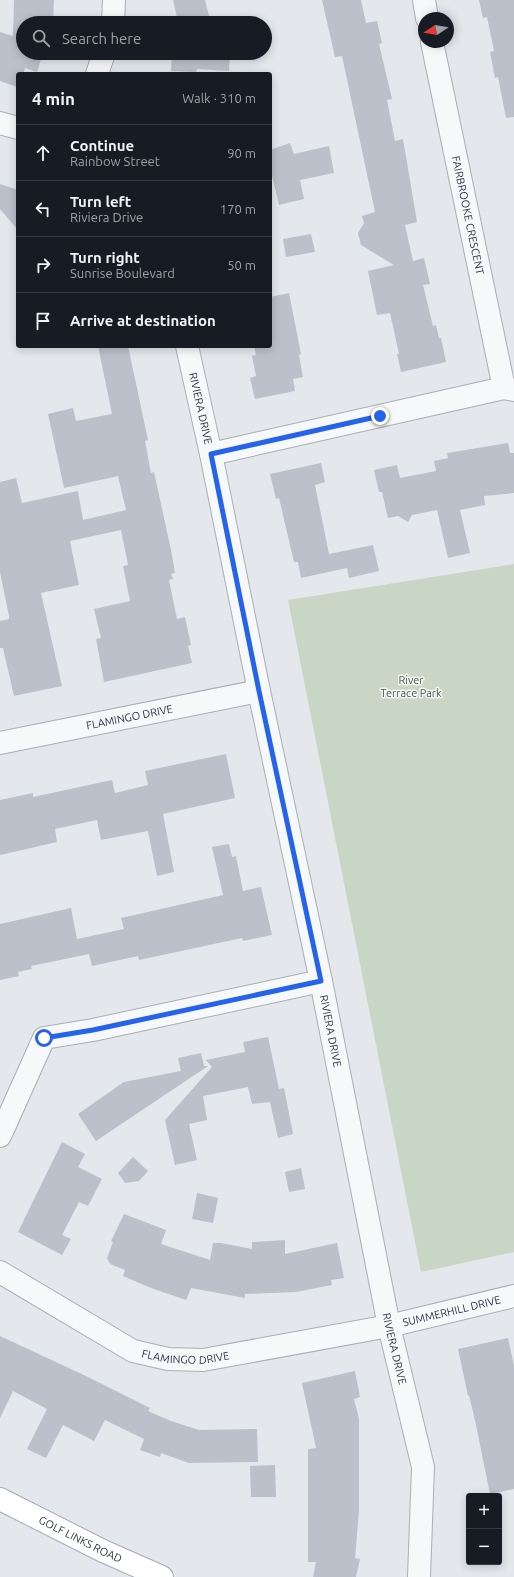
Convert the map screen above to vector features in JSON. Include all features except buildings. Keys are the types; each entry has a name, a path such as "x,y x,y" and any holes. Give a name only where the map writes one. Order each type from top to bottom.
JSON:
{"main road":[{"name":"GOLF LINKS ROAD","path":"0,1499 103,1551 162,1577"}],"street":[{"path":"113,16 114,0"},
{"path":"424,0 426,12"},
{"name":"FAIRBROOKE CRESCENT","path":"433,48 509,389"},
{"path":"98,72 102,60"},
{"path":"0,123 16,127"},
{"name":"RIVIERA DRIVE","path":"187,348 321,981 389,1326 423,1466 419,1577"},
{"path":"211,454 509,389"},
{"name":"FLAMINGO DRIVE","path":"0,743 259,691"},
{"path":"0,1136 44,1038 93,1030 321,981"},
{"name":"FLAMINGO DRIVE","path":"0,1272 133,1351 168,1359 204,1360 389,1326"},
{"name":"SUMMERHILL DRIVE","path":"389,1326 514,1296"}],"green space":[{"name":"River Terrace Park","path":"514,564 514,1252 421,1272 288,600"}],"route":[{"path":"44,1038 93,1030 321,981 259,691 211,454 380,416"}]}
